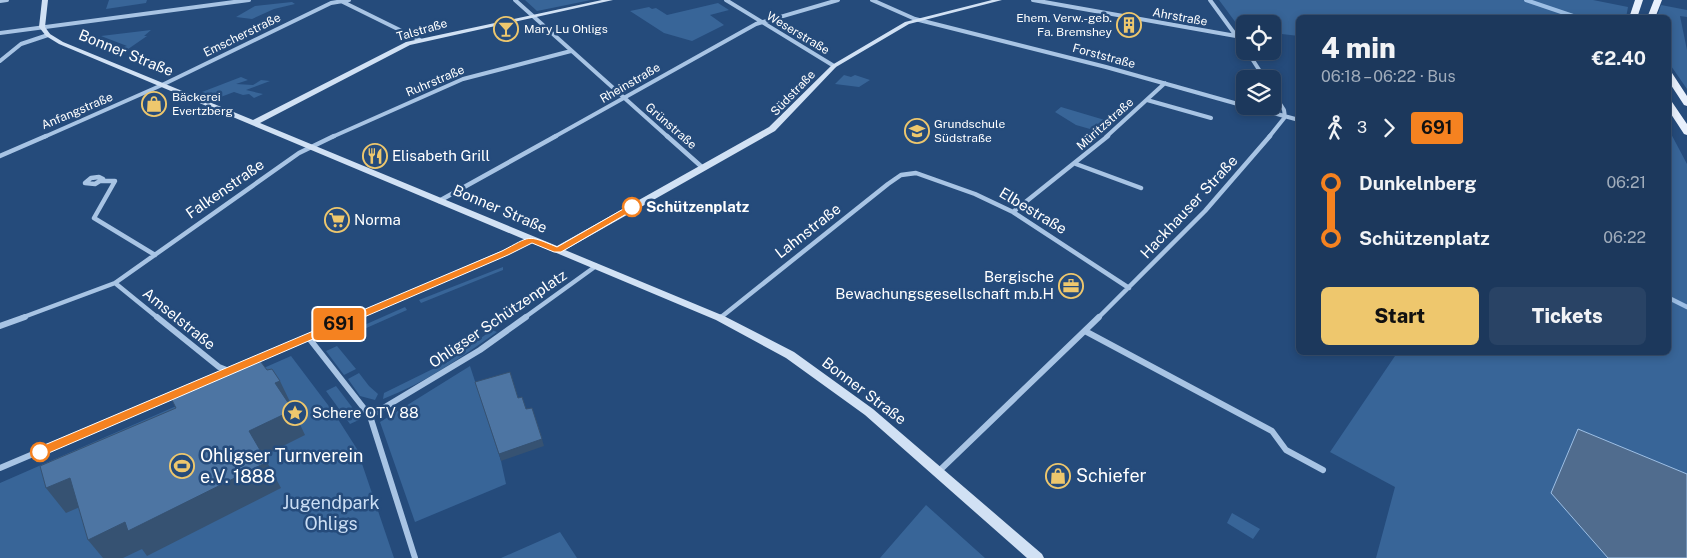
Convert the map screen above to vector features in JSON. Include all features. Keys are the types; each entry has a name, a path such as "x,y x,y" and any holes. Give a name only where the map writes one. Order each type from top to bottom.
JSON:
{"main road":[{"path":"42,27 45,0"},
{"name":"Talstraße","path":"254,122 400,47 420,40 610,0"},
{"name":"Südstraße","path":"557,250 778,125 834,66 915,19 999,0"},
{"path":"1634,15 1639,0"},
{"path":"1652,15 1658,0"},
{"name":"Bonner Straße","path":"42,27 48,35 61,44 312,146 720,318 790,355 869,412 1037,558"},
{"path":"1671,78 1687,103"},
{"path":"1671,107 1687,132"}],"street":[{"path":"0,1 7,0"},
{"path":"0,33 250,0"},
{"path":"330,2 349,0"},
{"name":"Grünstraße","path":"515,0 703,168"},
{"name":"Weserstraße","path":"726,0 834,66"},
{"name":"Rheinstraße","path":"439,200 713,47 762,22 838,0"},
{"name":"Forststraße","path":"872,0 915,19 1236,103"},
{"name":"Ahrstraße","path":"1033,0 1236,36"},
{"path":"1210,0 1236,36"},
{"name":"Emscherstraße","path":"162,85 330,2"},
{"path":"343,2 420,40"},
{"path":"0,61 21,44 48,35"},
{"name":"Ruhrstraße","path":"312,146 463,79 572,51"},
{"name":"Müritzstraße","path":"1013,212 1076,164 1165,83"},
{"name":"Anfangstraße","path":"0,156 162,85"},
{"name":"Müritzstraße","path":"1147,100 1211,118"},
{"path":"1281,105 1285,117"},
{"name":"Forststraße","path":"1278,115 1296,119"},
{"name":"Hackhauser Straße","path":"938,473 1129,288 1209,207 1285,117"},
{"name":"Falkenstraße","path":"0,326 115,284 299,153 312,146"},
{"name":"Müritzstraße","path":"1076,164 1141,188"},
{"name":"Elbestraße","path":"916,173 975,194 1013,212 1129,288"},
{"name":"Lahnstraße","path":"720,318 892,181 901,175 916,173"},
{"path":"100,181 115,181 94,218 155,255"},
{"path":"246,364 532,240"},
{"name":"Ohligser Schützenplatz","path":"370,416 480,350 596,266"},
{"name":"Amselstraße","path":"115,284 220,367 228,371"},
{"path":"1085,331 1272,431 1286,450 1323,470"},
{"path":"308,337 370,416 415,558"},
{"path":"220,375 237,367"},
{"path":"0,468 184,390"}],"green space":[{"path":"109,0 147,0 146,3 106,9"},
{"path":"525,0 591,0 537,11"},
{"path":"1219,0 1593,0 1628,7 1627,15 1296,15 1296,36 1281,34 1281,15 1236,15 1236,23"},
{"path":"292,2 295,4 274,9 252,19 236,17 255,6"},
{"path":"718,3 729,10 710,15 724,25 692,41 664,33 630,11 649,7 652,9 656,8 667,15"},
{"path":"1661,5 1687,10 1687,17 1680,16 1687,50 1687,89 1671,66 1671,15 1658,15"},
{"path":"151,30 144,36 147,36 118,56 107,52 127,46 101,36"},
{"path":"844,75 851,77 855,75 870,80 859,87 835,84"},
{"path":"241,77 248,80 236,84 253,85 261,80 270,81 246,90 263,94 254,98 249,94 243,95 234,92 218,98 202,92"},
{"path":"1061,107 1108,121 1097,131 1076,125 1055,112"},
{"path":"1671,134 1687,164 1687,558 1376,558 1395,487 1330,452 1396,355 1671,355"},
{"path":"503,267 503,270 421,303 419,300"},
{"path":"405,307 407,310 337,341 335,338"},
{"path":"492,330 497,332 442,369 383,399 384,393 449,361"},
{"path":"337,346 356,369 344,375 326,351"},
{"name":"Ohligser Turnverein e.V. 1888","path":"291,356 334,413 357,449 394,558 0,558 0,483"},
{"path":"470,366 501,461 506,484 415,522 380,422"},
{"path":"359,373 378,394 375,400 360,396 348,379"},
{"path":"336,386 361,419 350,424 326,391"},
{"path":"926,505 985,558 880,558"},
{"path":"1232,513 1260,529 1253,539 1227,523"},
{"path":"560,532 577,558 501,558"}],"shaded area":[{"path":"1578,429 1687,474 1687,558 1608,558 1551,493"}],"building":[{"path":"258,358 267,370 272,369 280,381 275,383 293,410 249,431 267,462 128,531 125,522 88,540 70,478 46,488 40,466 176,408 169,394"},
{"path":"510,372 518,398 522,397 526,409 532,408 542,439 499,454 475,382"}],"waterway":[{"path":"1526,0 1570,15"},
{"path":"1671,299 1687,307"}],"bus line":[{"name":"691","path":"40,452 532,240 557,250 632,207"}],"place":[{"name":"Ehem. Verw.-geb. Fa. Bremshey","path":"1129,25"},
{"name":"Mary Lu Ohligs","path":"506,29"},
{"name":"Bäckerei Evertzberg","path":"154,104"},
{"name":"Grundschule Südstraße","path":"917,131"},
{"name":"Elisabeth Grill","path":"375,156"},
{"name":"Schützenplatz","path":"632,207"},
{"name":"Norma","path":"337,220"},
{"name":"Bergische Bewachungsgesellschaft m.b.H","path":"1071,286"},
{"name":"Schere OTV 88","path":"295,413"},
{"name":"Ohligser Turnverein e.V. 1888","path":"182,466"},
{"name":"Schiefer","path":"1058,476"}],"park label":[{"name":"Jugendpark Ohligs","path":"331,513"}]}
